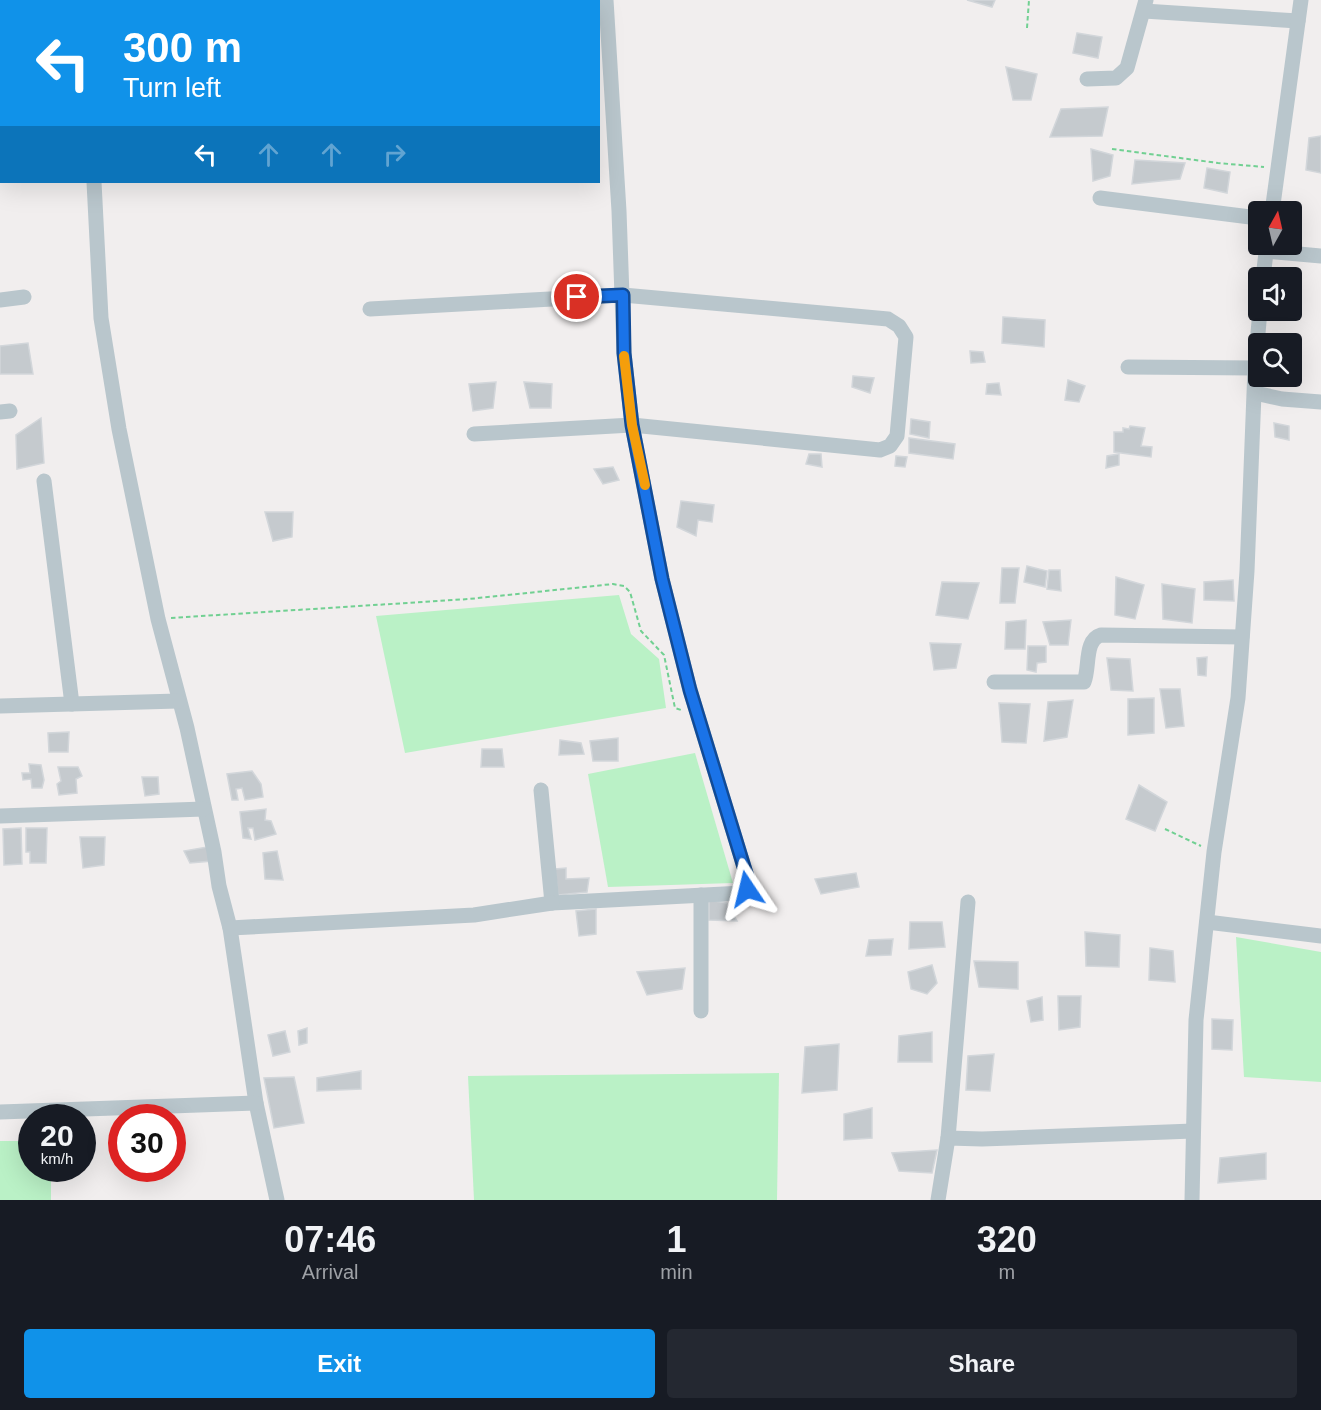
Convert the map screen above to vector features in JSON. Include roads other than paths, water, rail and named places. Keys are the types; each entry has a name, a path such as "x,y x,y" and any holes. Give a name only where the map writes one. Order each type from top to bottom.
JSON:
{"street":[{"path":"230,928 474,915 552,903 743,893 747,889 748,880 690,690 662,579 632,425 624,353 623,295 606,0"},
{"path":"1274,201 1301,0"},
{"path":"1087,80 1116,78 1122,75 1127,68 1145,6 1298,21"},
{"path":"94,183 101,318 119,429 158,619 187,728 230,928 256,1103 277,1200"},
{"path":"1100,198 1248,217"},
{"path":"1302,253 1321,256"},
{"path":"370,309 623,295 888,319 899,326 906,337 897,436 890,446 880,450 632,425 474,434"},
{"path":"0,300 24,297"},
{"path":"1128,367 1248,368"},
{"path":"1192,1200 1196,1020 1214,852 1238,698 1247,571 1255,387"},
{"path":"1255,393 1282,399 1321,402"},
{"path":"44,481 72,704"},
{"path":"994,682 1084,682 1091,642 1095,637 1101,635 1242,637"},
{"path":"0,706 178,701"},
{"path":"541,790 552,903"},
{"path":"0,816 204,808"},
{"path":"700,895 700,1011"},
{"path":"938,1200 948,1138 968,902"},
{"path":"1207,922 1321,936"},
{"path":"0,1112 256,1103"},
{"path":"948,1138 982,1139 1193,1131"}]}
